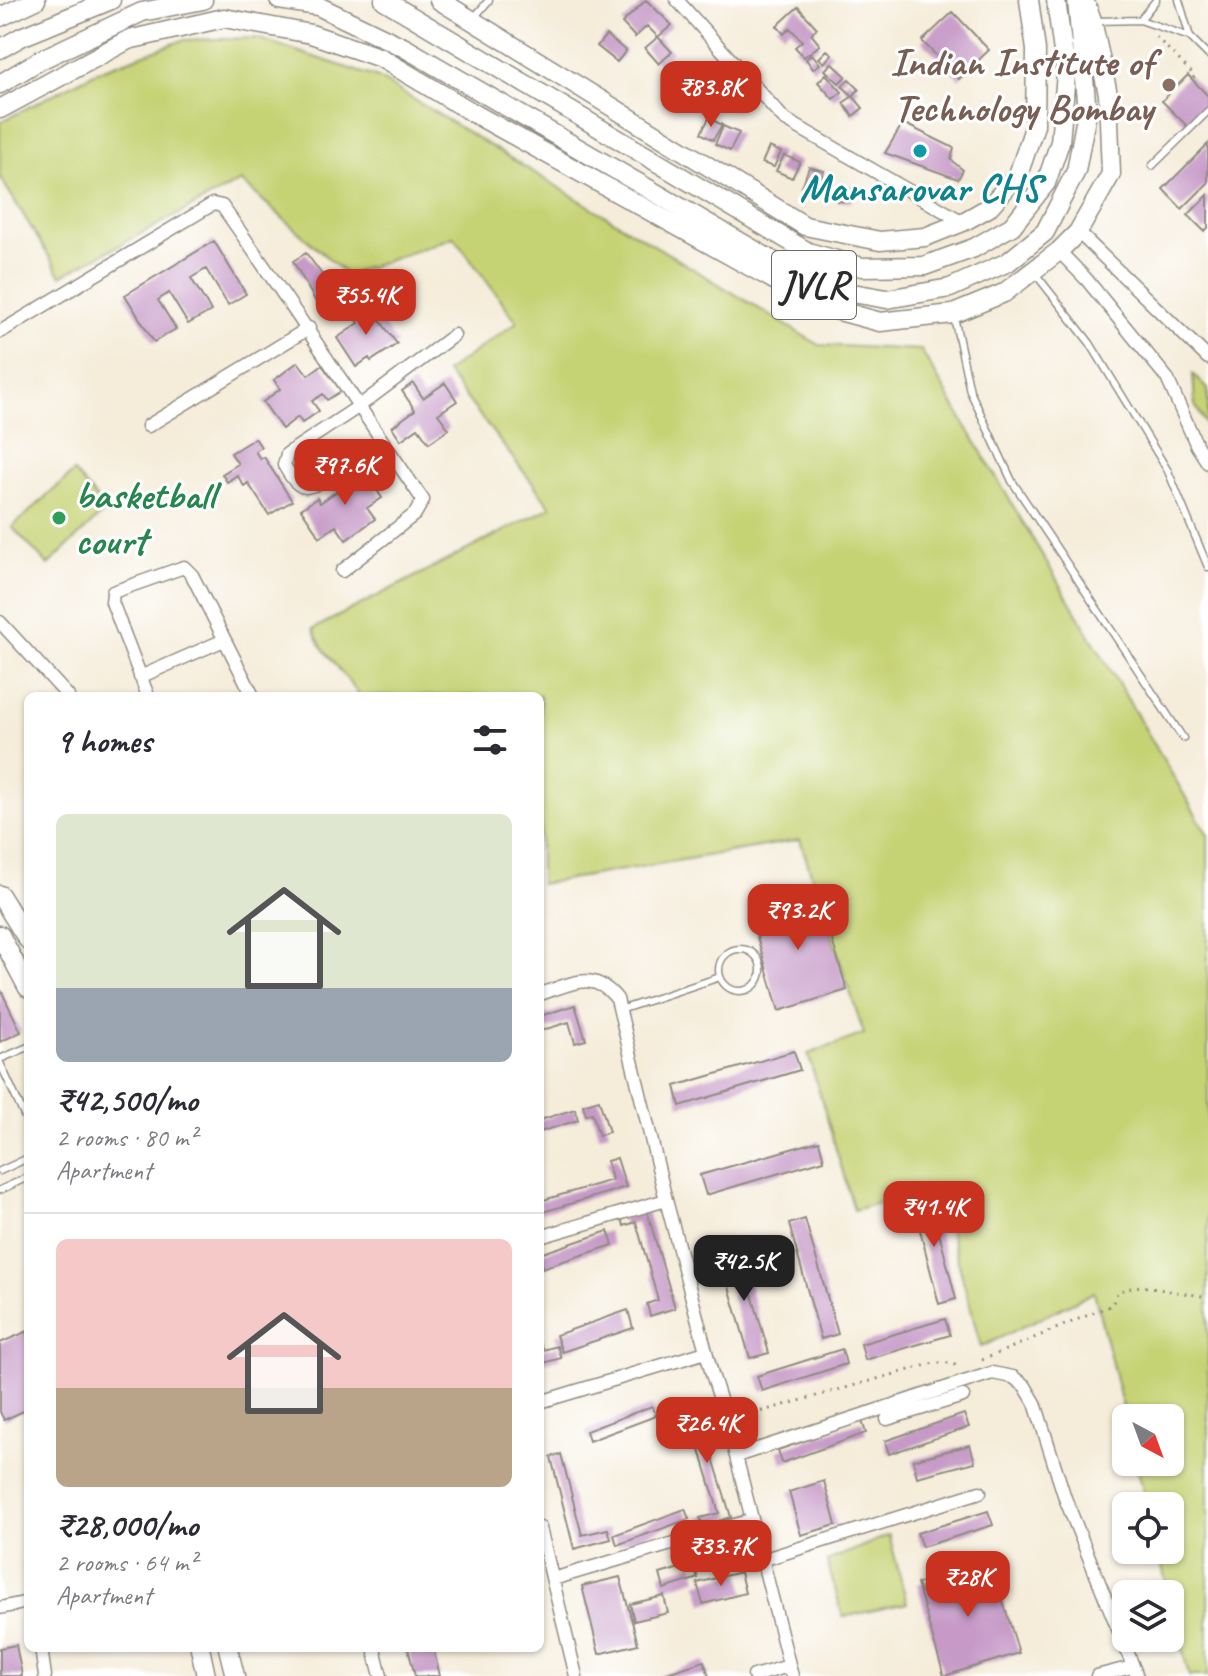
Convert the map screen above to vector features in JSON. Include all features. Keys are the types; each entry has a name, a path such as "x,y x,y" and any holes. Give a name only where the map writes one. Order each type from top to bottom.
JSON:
{"main road":[{"path":"4,9 36,0"},
{"path":"0,49 21,37 111,0"},
{"path":"0,84 40,60 142,12 203,0"},
{"name":"JVLR","path":"279,0 318,6 390,41 818,287 887,299 950,288 1008,262 1045,232 1076,171 1087,112 1085,22 1077,0"},
{"name":"JVLR","path":"368,0 407,15 808,252 862,267 924,266 974,248 1012,226 1046,183 1060,142 1066,74 1056,0"},
{"path":"384,0 407,15"},
{"path":"439,0 805,226 880,241 925,237 963,222 988,208 1018,175 1035,125 1036,50 1029,0"},
{"path":"0,109 128,40 224,18 311,34 381,58 488,122 821,306 880,322 953,314 1004,293 1059,251 1078,232 1111,174 1108,94 1085,22 1084,0"},
{"path":"333,41 390,41"},
{"path":"0,895 24,934"},
{"path":"0,935 24,980"},
{"path":"201,1652 206,1676"},
{"path":"229,1652 235,1676"}],"street":[{"path":"677,0 784,119 963,222"},
{"path":"0,332 213,204 222,206 309,328 358,407 423,500 415,514 342,571"},
{"path":"1078,232 1208,358"},
{"path":"1059,251 1087,280 1167,378 1197,446 1208,463"},
{"path":"148,426 309,328"},
{"path":"383,443 318,483 305,487 298,484 284,465 287,454 358,407 454,335"},
{"path":"146,692 112,602 113,592 184,567 192,575 251,692"},
{"path":"0,622 64,692"},
{"path":"140,677 224,640"},
{"path":"544,993 589,979 606,986 617,999 666,1200 727,1421 790,1671 754,1676"},
{"path":"544,1236 666,1200"},
{"path":"544,1401 706,1352"},
{"path":"939,1397 963,1381 992,1373 1003,1374 1025,1386 1035,1403 1065,1498 1135,1671 1097,1676"},
{"path":"736,1456 939,1397 963,1396"},
{"path":"887,1419 901,1408"},
{"path":"762,1560 980,1492"},
{"path":"553,1579 752,1520"},
{"path":"544,1544 576,1676"},
{"path":"0,1608 24,1603"},
{"path":"42,1652 45,1676"},
{"path":"375,1652 381,1676"}],"lane":[{"path":"472,21 489,0"},
{"path":"1140,20 1156,0"},
{"path":"1179,0 1190,37"},
{"path":"1085,22 1140,20 1190,37 1208,55"},
{"path":"1152,166 1208,111"},
{"path":"1033,271 1090,343 1168,471 1208,567"},
{"path":"953,314 970,391 1012,481 1183,738"},
{"path":"734,949 748,950 758,960 760,974 747,989 734,990 720,977 719,964 734,949"},
{"path":"620,1010 720,977"},
{"path":"24,1049 0,1061 4,1080 24,1117"},
{"path":"0,1171 24,1160"},
{"path":"0,1190 24,1179"}],"path":[{"path":"1155,35 1195,76 1192,79"},
{"path":"973,1364 1112,1305 1118,1291 1140,1286 1208,1297"},
{"path":"727,1421 934,1363 953,1363 963,1381"}],"green space":[{"path":"257,38 378,78 819,345 921,350 1208,835 1208,1676 1189,1676 1183,1652 1184,1580 1165,1580 1161,1564 1184,1564 1184,1492 1144,1492 1140,1476 1184,1476 1184,1404 1122,1404 1094,1292 981,1347 938,1186 854,1210 808,1054 864,1034 800,840 544,883 544,692 357,692 321,646 313,629 551,507 446,372 517,322 454,237 347,275 241,181 61,276 0,177 0,122 98,71 183,40"},
{"path":"1193,374 1208,389 1208,428 1195,405"},
{"name":"basketball court","path":"74,472 106,510 48,565 12,527"},
{"path":"889,1535 907,1603 843,1617 827,1561"}],"building":[{"path":"646,0 672,25 658,37 647,26 635,37 622,23"},
{"path":"798,7 817,28 811,34 820,45 804,57 795,47 802,41 790,28 784,34 777,26"},
{"path":"953,12 989,50 959,79 922,41"},
{"path":"606,35 626,51 617,62 597,46"},
{"path":"658,37 672,52 659,64 645,48"},
{"path":"827,50 832,54 824,63 819,58"},
{"path":"812,54 820,64 813,69 806,59"},
{"path":"832,63 846,76 839,83 825,70"},
{"path":"826,74 842,92 833,99 818,82"},
{"path":"1188,75 1208,96 1208,107 1188,127 1162,101"},
{"path":"849,79 859,89 853,96 842,86"},
{"path":"853,96 863,108 853,116 843,103"},
{"path":"709,118 722,125 713,140 701,133"},
{"name":"Mansarovar CHS","path":"903,123 954,148 951,160 963,170 958,179 885,153"},
{"path":"723,126 739,133 730,151 715,144"},
{"path":"1208,144 1208,183 1182,209 1163,189"},
{"path":"769,147 781,152 774,167 762,163"},
{"path":"784,155 800,162 792,178 776,171"},
{"path":"809,167 824,171 818,188 802,187"},
{"path":"838,188 856,189 851,202 837,201"},
{"path":"1208,195 1208,228 1204,231 1188,215"},
{"path":"214,241 246,294 228,305 206,269 191,278 211,311 188,324 169,293 158,300 176,329 154,342 125,295"},
{"path":"306,253 335,292 317,304 293,261"},
{"path":"367,302 397,344 356,367 337,338 359,323 352,312"},
{"path":"298,362 308,375 322,365 341,391 327,400 323,394 312,401 319,411 302,423 298,417 282,429 263,402 280,389 274,380"},
{"path":"413,383 423,398 445,383 457,401 438,414 449,429 429,443 418,428 401,440 392,427 415,410 402,391"},
{"path":"255,438 261,447 255,451 260,459 264,457 292,501 269,515 248,483 244,486 237,475 227,482 222,474 238,464 231,453"},
{"path":"361,467 382,498 367,508 375,519 346,540 336,526 320,537 301,509 317,498 320,503 354,479 350,474"},
{"path":"818,893 847,990 779,1011 750,913"},
{"path":"0,988 21,1032 0,1042"},
{"path":"575,1005 586,1040 575,1043 569,1022 544,1030 544,1015"},
{"path":"794,1051 800,1070 680,1106 675,1086"},
{"path":"599,1100 609,1132 599,1136 592,1113 586,1115 583,1105"},
{"path":"575,1109 578,1120 544,1131 544,1119"},
{"path":"819,1141 824,1160 706,1195 700,1175"},
{"path":"617,1158 626,1187 544,1212 544,1200 612,1180 607,1161"},
{"path":"929,1194 956,1299 939,1304 912,1199"},
{"path":"647,1211 675,1308 650,1316 647,1304 658,1300 636,1222 624,1226 622,1218"},
{"path":"805,1219 838,1334 821,1339 789,1224"},
{"path":"608,1231 613,1245 544,1267 544,1253"},
{"path":"738,1247 769,1353 750,1358 719,1253"},
{"path":"628,1310 633,1328 562,1352 556,1335"},
{"path":"945,1319 950,1335 865,1360 861,1344"},
{"path":"24,1333 24,1411 4,1420 0,1412 0,1343"},
{"path":"557,1346 561,1358 544,1363 544,1350"},
{"path":"842,1349 846,1364 762,1391 757,1376"},
{"path":"697,1405 731,1517 703,1526 700,1518 719,1513 689,1414 673,1419 671,1413"},
{"path":"652,1406 656,1416 589,1441 586,1431"},
{"path":"964,1414 969,1427 889,1454 885,1441"},
{"path":"862,1421 866,1433 782,1463 778,1450"},
{"path":"970,1445 975,1462 917,1477 913,1460"},
{"path":"561,1454 582,1535 608,1529 611,1539 574,1549 551,1457"},
{"path":"824,1481 836,1525 801,1535 789,1492"},
{"path":"685,1509 689,1519 617,1545 614,1535"},
{"path":"988,1511 993,1525 922,1547 917,1533"},
{"path":"991,1562 1019,1653 944,1676 917,1584"},
{"path":"693,1564 698,1578 664,1589 660,1574"},
{"path":"740,1572 745,1593 703,1604 697,1583"},
{"path":"620,1577 638,1644 599,1654 582,1586"},
{"path":"664,1596 668,1613 634,1621 630,1604"},
{"path":"16,1645 22,1676 0,1676 0,1648"},
{"path":"409,1652 434,1652 440,1676 415,1676"},
{"path":"704,1661 709,1676 661,1676 661,1675"}],"place":[{"name":"Indian Institute of Technology Bombay","path":"1169,85"},
{"name":"Mansarovar CHS","path":"920,151"},
{"name":"basketball court","path":"59,518"}]}
